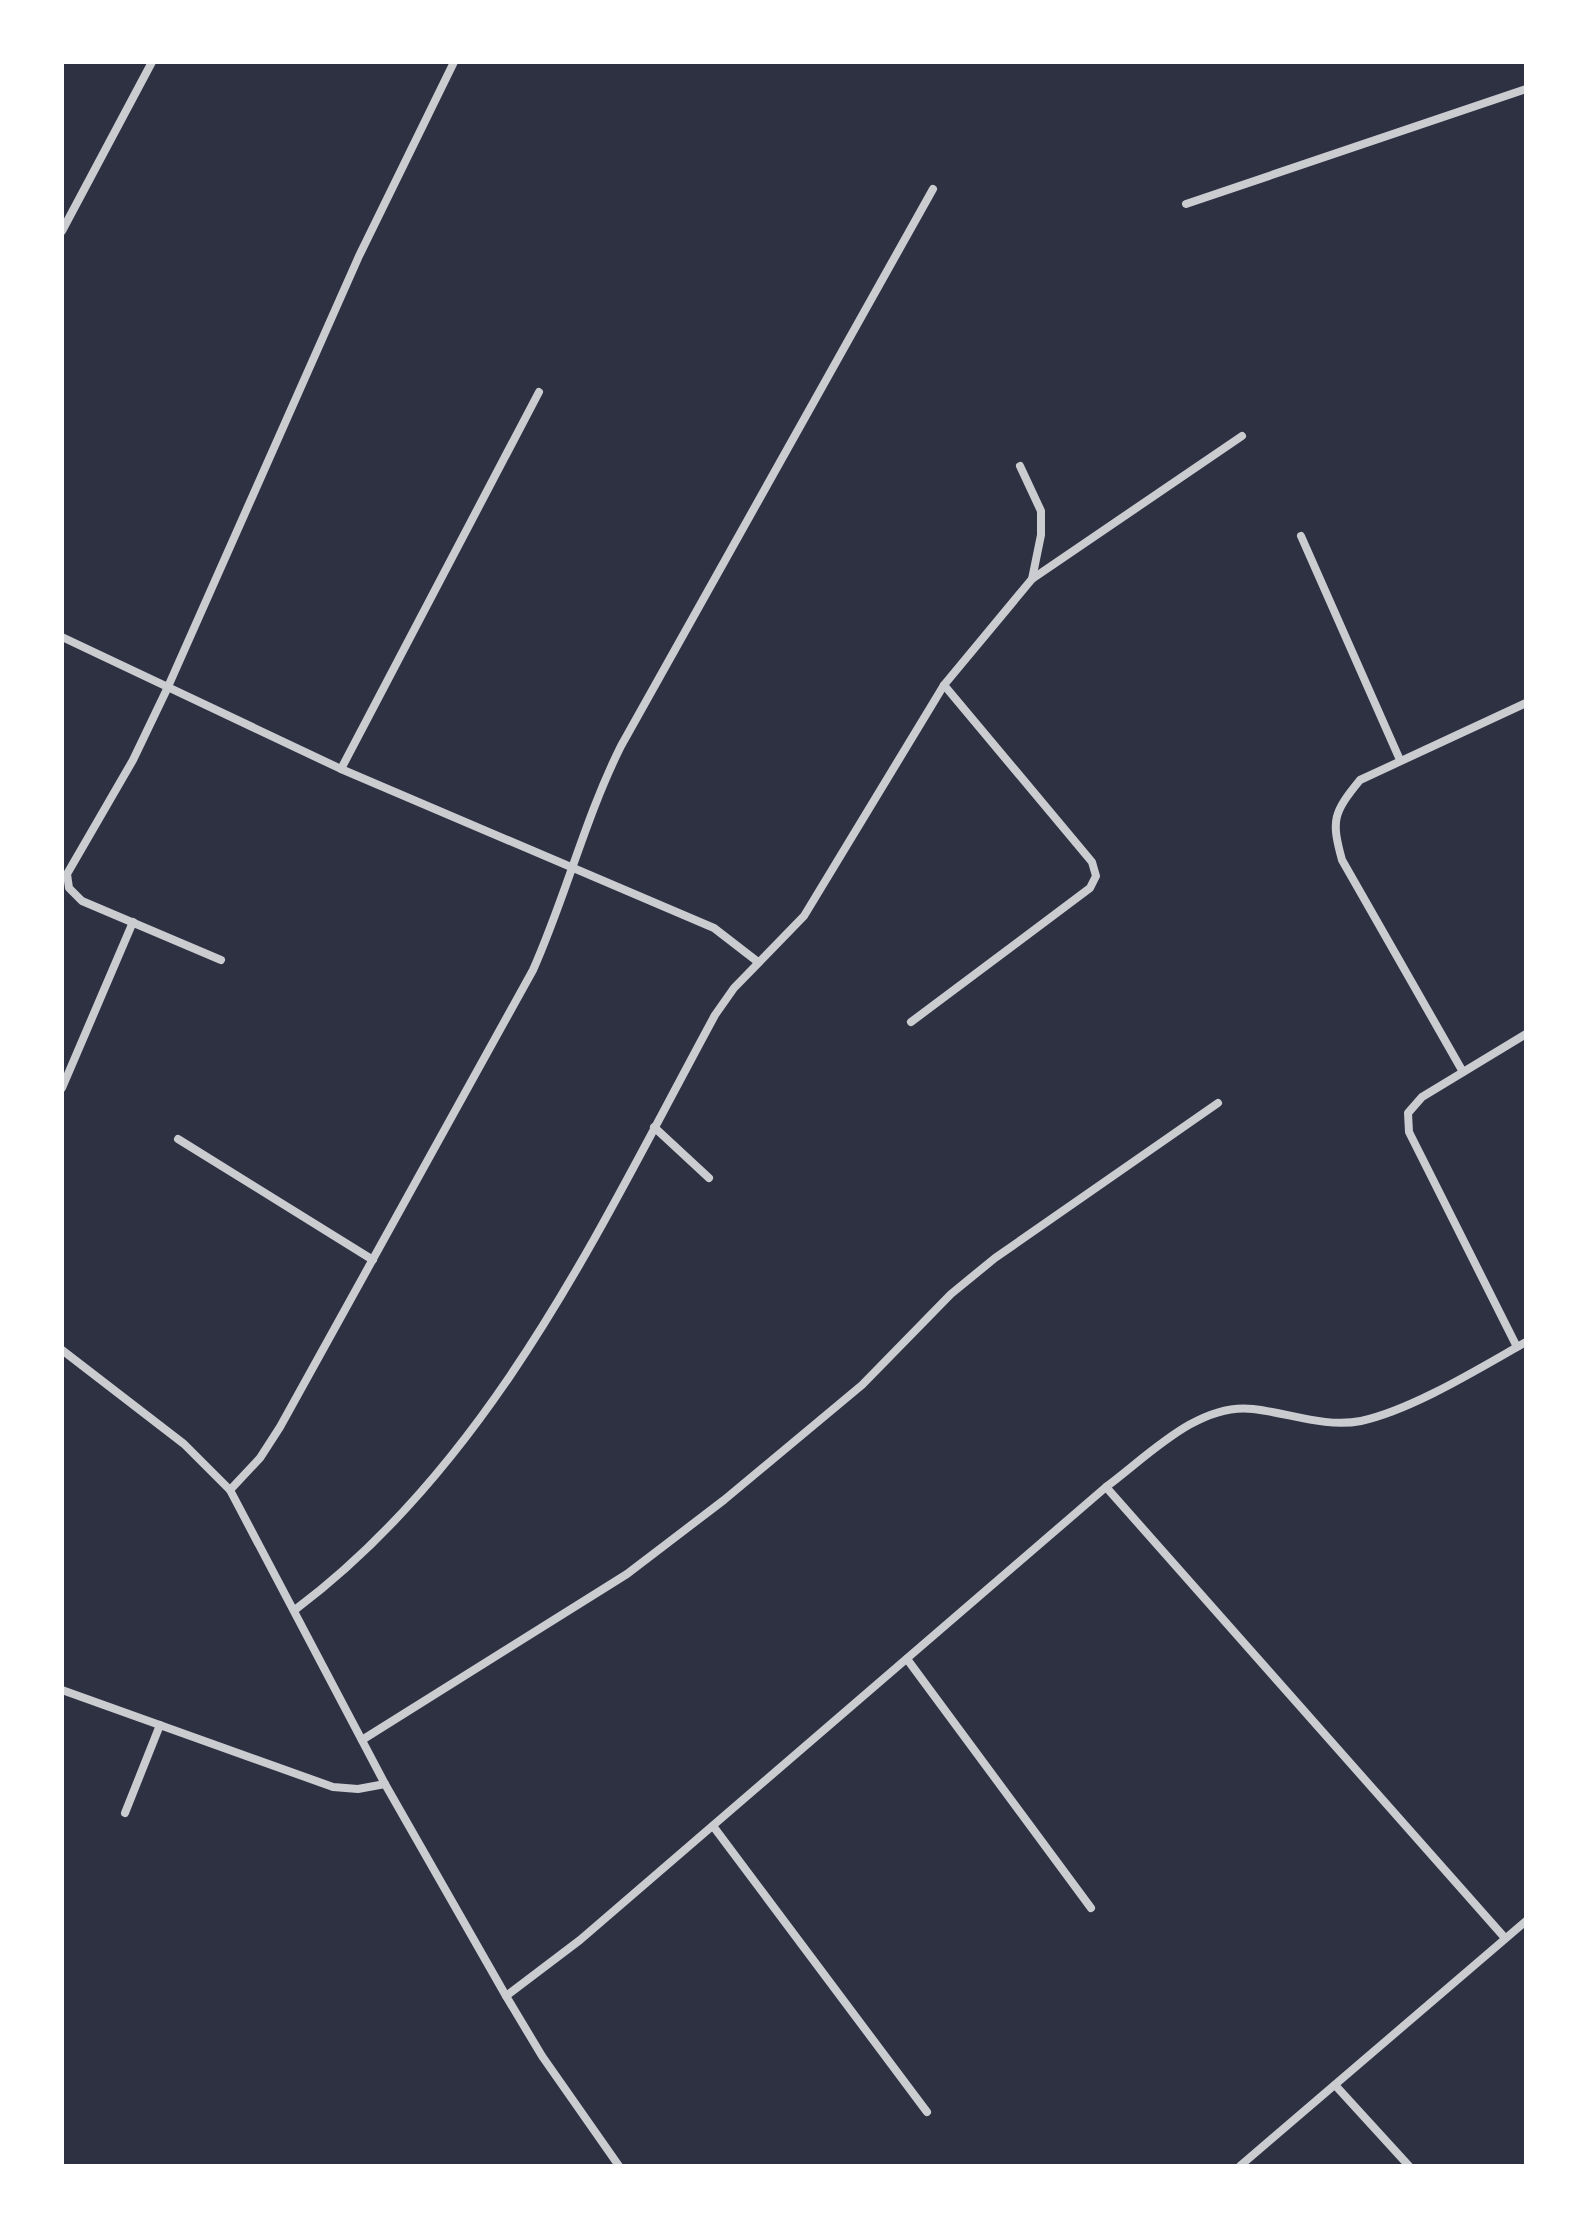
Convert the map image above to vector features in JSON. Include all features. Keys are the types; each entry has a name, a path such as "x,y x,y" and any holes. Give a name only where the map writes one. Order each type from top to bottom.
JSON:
{"street":[{"path":"62,231 152,62"},
{"path":"221,960 82,901 69,888 67,874 133,760 167,689 359,256 454,62"},
{"path":"1186,204 1526,89"},
{"path":"230,1490 260,1458 280,1427 533,970 574,867 602,784 621,746 933,189"},
{"path":"341,769 539,392"},
{"path":"296,1609 376,1542 499,1397 715,1015 758,962 804,916 944,685 1032,579 1242,436"},
{"path":"1020,466 1041,511 1041,535 1032,579"},
{"path":"1301,536 1400,760"},
{"path":"62,637 341,769 714,928 758,962"},
{"path":"911,1022 1090,888 1096,876 1092,862 944,685"},
{"path":"1463,1072 1342,860 1333,826 1347,796 1360,780 1526,703"},
{"path":"62,1088 133,922"},
{"path":"1517,1347 1409,1132 1408,1113 1422,1097 1526,1034"},
{"path":"362,1740 627,1574 724,1500 862,1385 951,1294 995,1258 1218,1103"},
{"path":"654,1127 709,1178"},
{"path":"178,1139 373,1260"},
{"path":"506,1996 580,1940 1106,1487 1195,1422 1220,1410 1250,1408 1322,1422 1359,1422 1391,1413 1526,1342"},
{"path":"62,1350 184,1444 230,1490 296,1609 385,1784 506,1996 542,2056 619,2166"},
{"path":"1106,1487 1505,1938"},
{"path":"907,1659 1091,1908"},
{"path":"62,1690 333,1787 358,1789 385,1784"},
{"path":"125,1813 160,1725"},
{"path":"713,1826 927,2112"},
{"path":"1240,2166 1526,1921"},
{"path":"1335,2085 1409,2166"}]}
